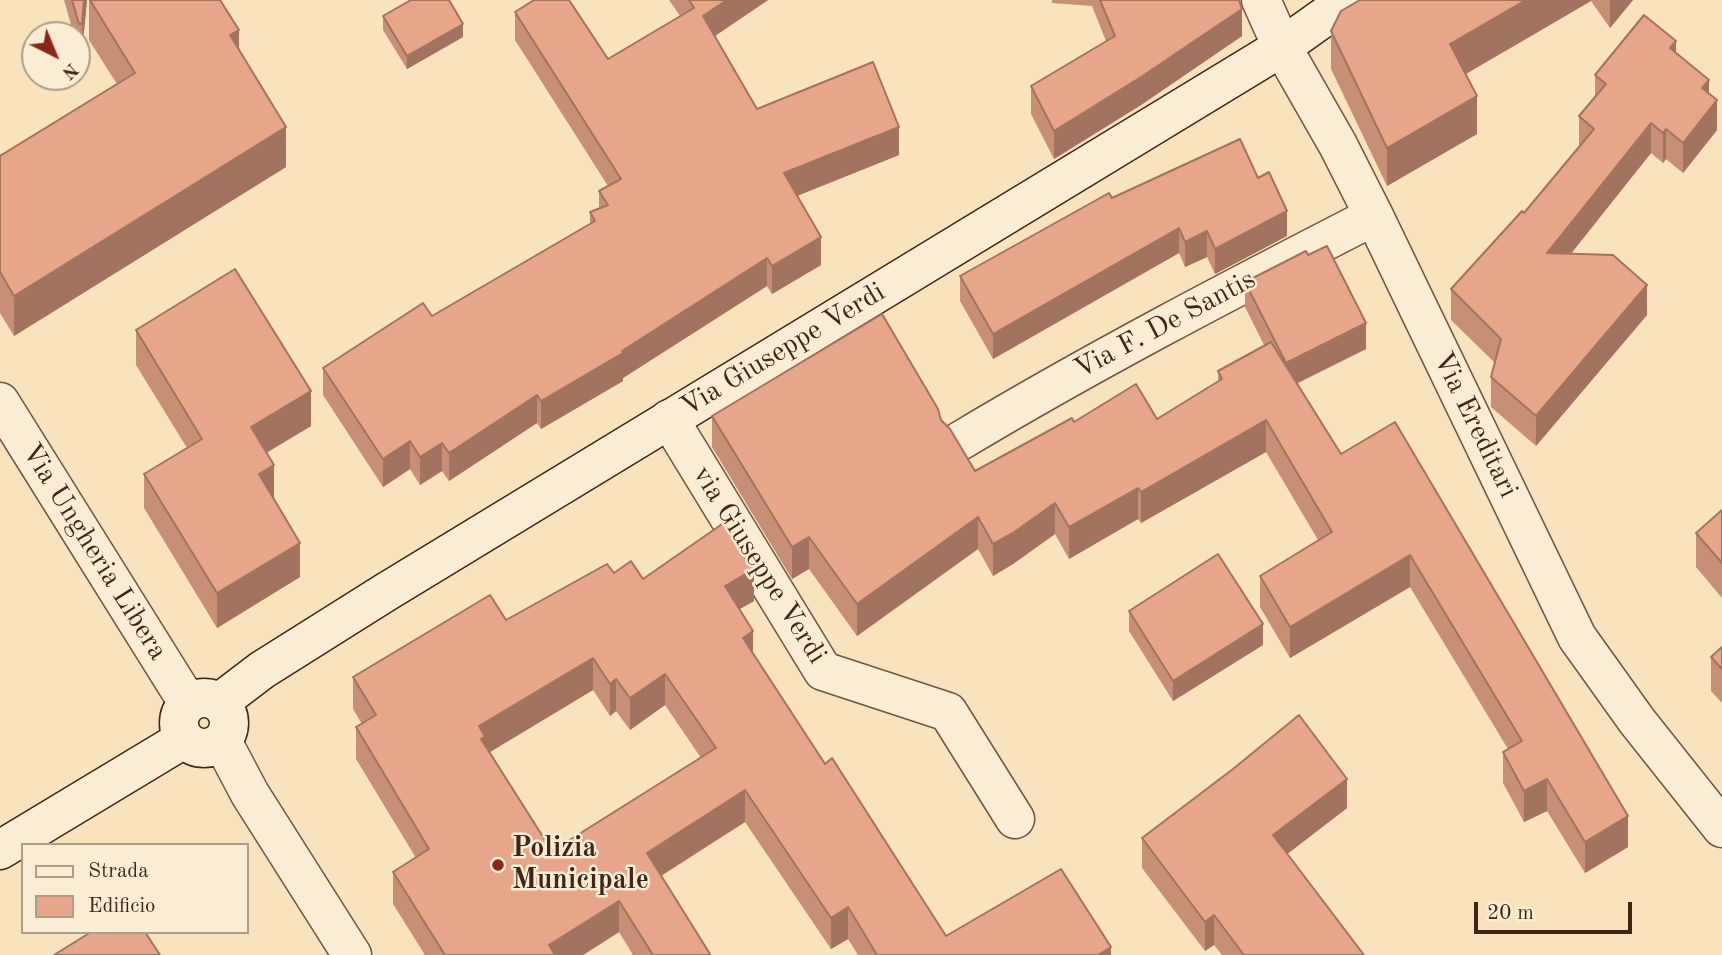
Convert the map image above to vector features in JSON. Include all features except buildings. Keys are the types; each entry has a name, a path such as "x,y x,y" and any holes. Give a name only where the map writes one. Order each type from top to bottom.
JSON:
{"street":[{"name":"Via Ereditari","path":"1261,0 1282,47 1338,145 1374,216 1577,637 1637,721 1722,828"},
{"name":"Via Giuseppe Verdi","path":"0,850 262,670 363,606 1282,47 1348,0"},
{"name":"Via F. De Santis","path":"960,441 1064,379 1177,317 1374,216"},
{"name":"Via Ungheria Libera","path":"0,402 197,715"},
{"name":"via Giuseppe Verdi","path":"669,419 823,671 948,712 1015,819"},
{"path":"197,715 226,709 230,726 222,741 250,794 352,955"}],"place":[{"name":"Polizia Municipale","path":"498,865"}]}
